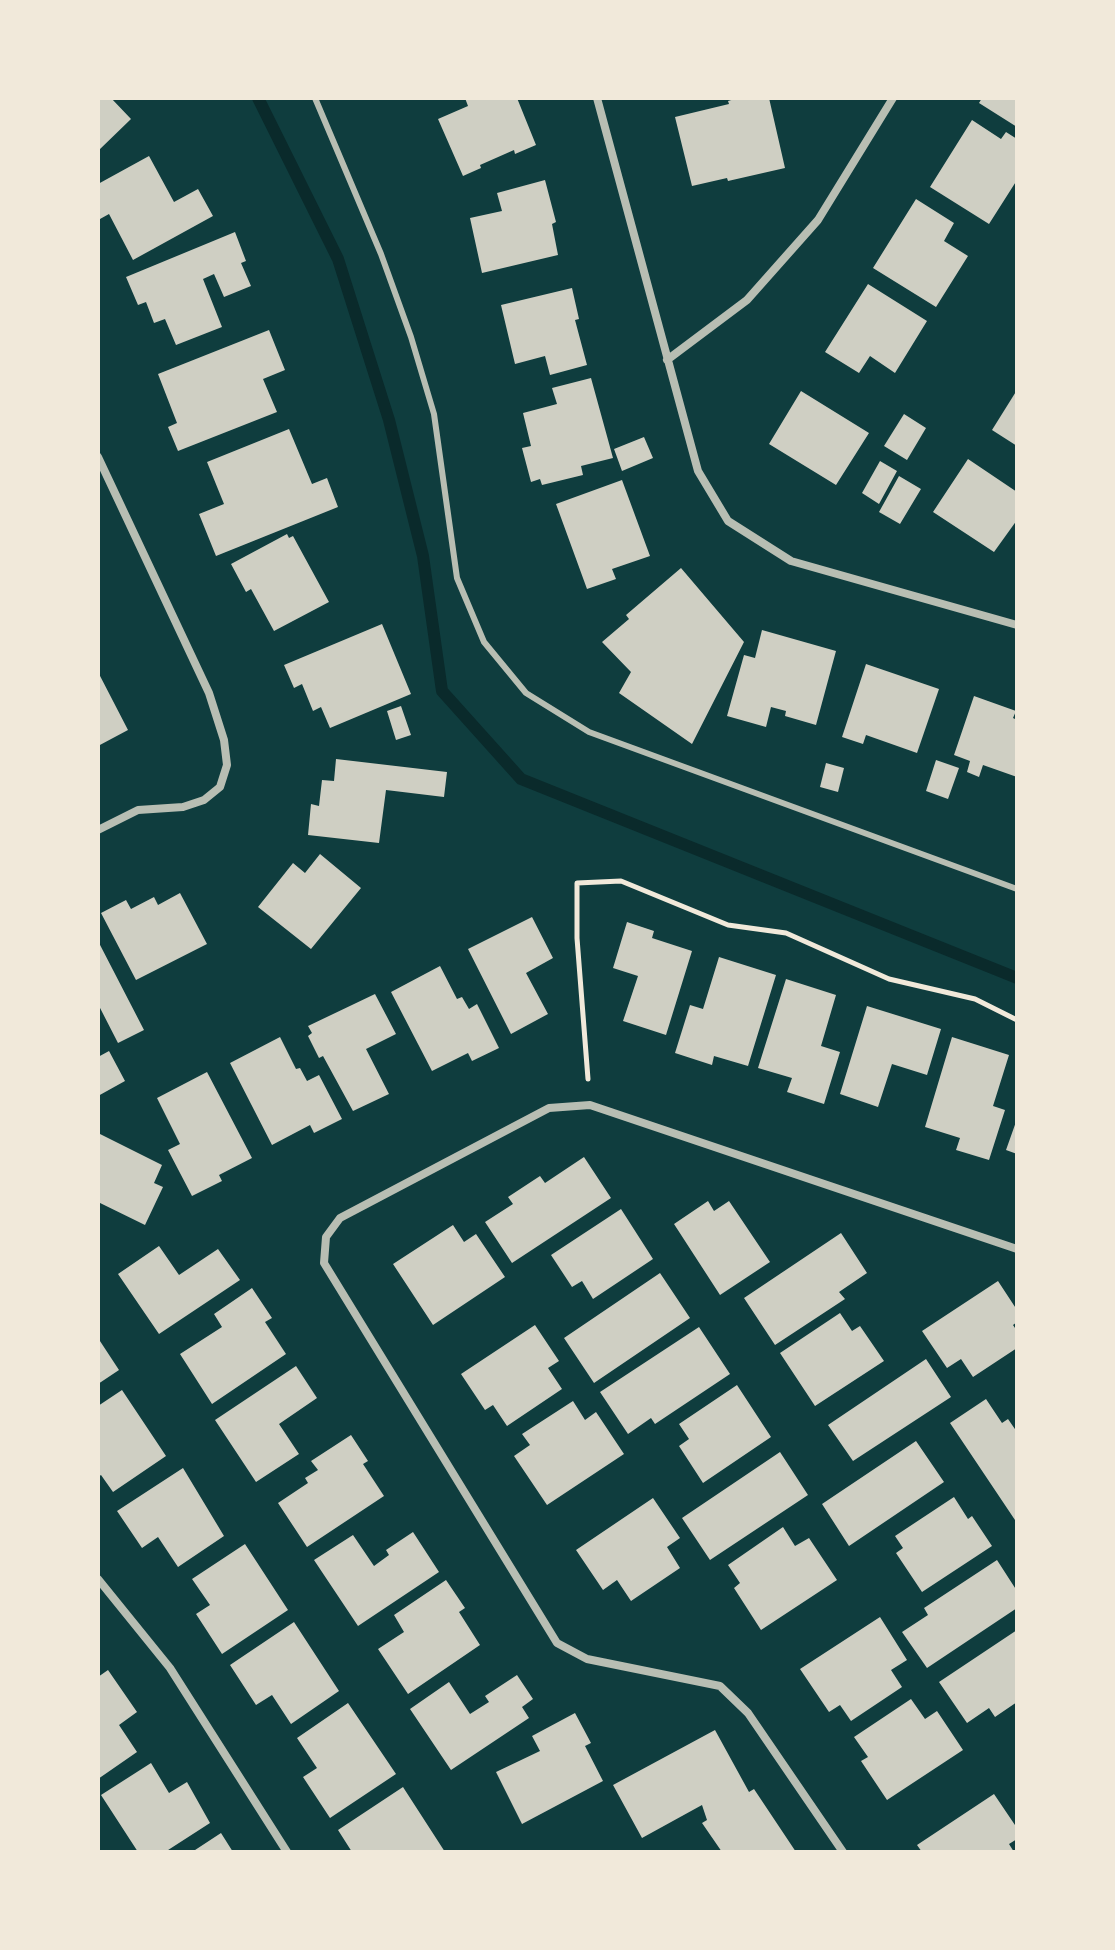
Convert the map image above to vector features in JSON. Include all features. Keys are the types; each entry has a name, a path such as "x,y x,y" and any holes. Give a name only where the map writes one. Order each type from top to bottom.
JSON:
{"street":[{"path":"597,98 698,471 728,521 791,561 1017,625"},
{"path":"667,360 747,300 818,220 893,98"},
{"path":"98,457 209,693 224,740 227,765 220,787 204,800 183,807 138,810 98,830"},
{"path":"843,1852 748,1713 720,1686 587,1659 557,1643 324,1263 326,1237 340,1218 549,1108 590,1105 1017,1249"},
{"path":"98,1579 170,1668 287,1852"}],"lane":[{"path":"315,98 381,254 434,414 457,578 484,642 526,693 589,732 1017,889"}],"path":[{"path":"590,1105 577,938 577,883 621,881 728,925 786,933 889,979 975,999 1017,1020"}],"building":[{"path":"98,98 111,98 131,119 98,151"},
{"path":"465,98 517,98 536,145 515,154 514,150 463,176 438,119 468,106"},
{"path":"769,98 785,168 692,186 675,117 729,104 728,101"},
{"path":"982,98 1017,98 1017,127 979,103"},
{"path":"972,120 1001,139 1006,132 1017,139 1017,180 989,224 930,187"},
{"path":"149,156 174,202 198,189 213,216 133,260 109,214 100,219 98,215 98,184"},
{"path":"545,180 556,222 552,224 558,255 482,273 470,218 502,211 497,193"},
{"path":"916,199 954,223 944,241 968,256 936,307 873,268"},
{"path":"235,232 246,261 241,263 251,286 224,297 214,274 203,279 222,327 176,345 165,319 154,323 146,302 138,305 126,277"},
{"path":"868,284 927,321 895,373 870,356 859,373 825,352"},
{"path":"572,288 579,319 575,320 587,365 550,375 545,356 515,364 501,305"},
{"path":"269,330 285,370 263,379 277,412 178,451 168,427 177,423 158,374"},
{"path":"591,378 613,458 581,466 583,475 542,485 540,479 531,482 522,448 531,446 523,413 557,404 552,388"},
{"path":"1017,390 1017,446 992,430"},
{"path":"801,391 869,433 836,485 769,444"},
{"path":"904,414 926,428 907,460 884,446"},
{"path":"289,429 312,484 327,478 338,507 216,556 199,514 224,504 207,462"},
{"path":"644,437 653,458 622,471 614,449"},
{"path":"968,459 1017,492 1017,520 994,552 933,512"},
{"path":"880,461 897,471 879,504 862,493"},
{"path":"899,476 921,489 900,524 879,512"},
{"path":"622,480 650,556 612,569 616,579 587,589 556,504"},
{"path":"287,534 289,538 293,536 329,602 274,631 251,589 246,592 231,564"},
{"path":"681,568 744,642 692,744 619,693 631,672 602,642 629,619 626,615"},
{"path":"382,624 411,694 330,728 321,707 313,711 302,684 294,688 284,665"},
{"path":"762,630 836,651 816,725 785,716 786,711 771,707 766,727 727,716 744,655 755,658"},
{"path":"866,664 939,689 917,753 866,735 863,744 842,737"},
{"path":"98,672 128,730 98,746"},
{"path":"974,696 1016,711 1013,718 1017,720 1017,777 983,765 979,777 967,772 970,761 954,755"},
{"path":"401,706 411,735 396,740 387,711"},
{"path":"336,759 447,772 444,797 386,790 379,843 308,835 311,804 319,806 322,780 334,781"},
{"path":"936,760 959,768 948,799 926,791"},
{"path":"826,763 844,768 838,792 820,787"},
{"path":"320,854 361,888 311,949 258,907 293,863 305,873"},
{"path":"180,893 207,944 136,980 101,913 126,900 131,909 154,897 158,905"},
{"path":"532,917 553,958 526,973 548,1014 511,1034 468,949"},
{"path":"627,922 654,931 652,938 692,951 666,1035 623,1021 638,976 613,968"},
{"path":"98,941 144,1030 118,1043 98,1004"},
{"path":"719,957 776,975 748,1066 714,1056 712,1065 675,1053 690,1005 703,1009"},
{"path":"440,966 457,999 462,997 469,1009 477,1004 499,1048 472,1061 468,1053 432,1071 391,992"},
{"path":"786,979 836,995 821,1046 840,1052 824,1104 787,1092 792,1078 758,1068"},
{"path":"375,994 396,1034 366,1049 389,1094 353,1111 323,1056 319,1058 308,1036 312,1033 308,1026"},
{"path":"867,1006 941,1029 927,1075 892,1064 878,1107 840,1094"},
{"path":"280,1037 296,1069 300,1068 307,1081 319,1075 342,1119 314,1133 310,1125 272,1145 230,1063"},
{"path":"952,1037 1009,1055 993,1106 1005,1110 989,1160 956,1150 960,1138 925,1127"},
{"path":"109,1051 125,1081 98,1096 98,1057"},
{"path":"207,1072 252,1158 219,1175 222,1181 192,1196 168,1150 180,1144 157,1098"},
{"path":"1017,1119 1017,1154 1006,1150"},
{"path":"98,1133 162,1165 154,1183 163,1187 145,1225 98,1202"},
{"path":"584,1157 611,1198 512,1263 485,1222 513,1204 508,1197 540,1176 545,1183"},
{"path":"708,1201 714,1211 729,1201 770,1262 720,1295 674,1224"},
{"path":"621,1209 653,1259 593,1299 582,1281 572,1287 551,1255"},
{"path":"453,1225 464,1242 476,1234 505,1277 433,1325 393,1264"},
{"path":"841,1233 867,1273 839,1292 845,1299 775,1345 744,1298"},
{"path":"159,1246 179,1275 218,1249 240,1280 159,1334 118,1274"},
{"path":"660,1273 690,1318 594,1383 564,1338"},
{"path":"998,1281 1017,1310 1017,1322 1013,1325 1017,1331 1017,1348 973,1377 961,1359 947,1368 922,1331"},
{"path":"252,1288 272,1318 265,1322 286,1354 212,1404 180,1354 222,1327 214,1314"},
{"path":"840,1313 852,1331 860,1326 884,1361 815,1406 780,1353"},
{"path":"535,1325 559,1361 548,1368 562,1389 507,1426 493,1405 485,1410 461,1374"},
{"path":"699,1327 730,1374 655,1424 651,1418 628,1434 600,1392"},
{"path":"98,1338 119,1370 98,1384"},
{"path":"926,1359 951,1397 853,1461 828,1425"},
{"path":"296,1366 317,1398 279,1424 299,1454 256,1482 215,1420"},
{"path":"737,1385 771,1437 703,1483 679,1446 689,1439 679,1424"},
{"path":"122,1390 166,1456 113,1492 101,1475 98,1477 98,1406"},
{"path":"986,1399 1002,1423 1008,1419 1017,1432 1017,1523 950,1423"},
{"path":"573,1401 585,1420 596,1412 624,1454 547,1505 514,1456 530,1445 522,1434"},
{"path":"351,1435 368,1461 363,1464 384,1496 307,1547 278,1503 308,1483 305,1478 318,1470 311,1461"},
{"path":"916,1441 944,1482 849,1546 822,1504"},
{"path":"780,1452 808,1495 710,1560 682,1518"},
{"path":"183,1468 224,1536 178,1567 158,1537 142,1548 117,1511"},
{"path":"954,1497 968,1519 972,1516 992,1546 922,1592 896,1553 903,1548 895,1536"},
{"path":"653,1498 680,1538 667,1547 680,1568 631,1601 617,1580 603,1590 576,1550"},
{"path":"783,1527 795,1546 809,1538 837,1580 761,1630 734,1588 740,1583 728,1565"},
{"path":"413,1532 439,1572 358,1626 314,1560 353,1535 374,1566 389,1555 386,1550"},
{"path":"245,1544 288,1610 222,1654 196,1614 210,1605 192,1579"},
{"path":"997,1560 1017,1591 1017,1608 927,1668 902,1632 928,1615 924,1608"},
{"path":"446,1580 465,1608 459,1612 480,1645 408,1694 378,1649 404,1632 394,1615"},
{"path":"880,1617 907,1660 891,1670 902,1687 851,1721 840,1705 829,1712 800,1669"},
{"path":"294,1622 339,1691 291,1724 272,1695 256,1705 230,1665"},
{"path":"1017,1630 1017,1702 995,1717 989,1708 967,1723 939,1682"},
{"path":"108,1670 137,1712 119,1725 137,1752 98,1779 98,1677"},
{"path":"517,1675 533,1699 522,1707 529,1718 451,1770 410,1709 449,1682 470,1714 489,1702 485,1696"},
{"path":"911,1699 925,1719 937,1711 963,1750 887,1800 861,1761 868,1757 854,1737"},
{"path":"348,1703 396,1774 330,1818 303,1777 317,1768 297,1738"},
{"path":"575,1713 591,1743 585,1746 603,1781 522,1824 496,1772 540,1751 532,1736"},
{"path":"715,1730 749,1792 754,1789 796,1852 722,1852 702,1823 707,1820 702,1805 642,1838 613,1785"},
{"path":"151,1763 169,1793 187,1782 210,1823 165,1852 138,1852 101,1795"},
{"path":"403,1787 445,1852 352,1852 338,1830"},
{"path":"994,1794 1017,1828 1017,1839 1009,1844 1014,1852 922,1852 917,1845"},
{"path":"221,1833 233,1852 192,1852"}],"waterway":[{"path":"258,98 338,259 389,420 423,556 442,691 521,779 1017,978"}]}
